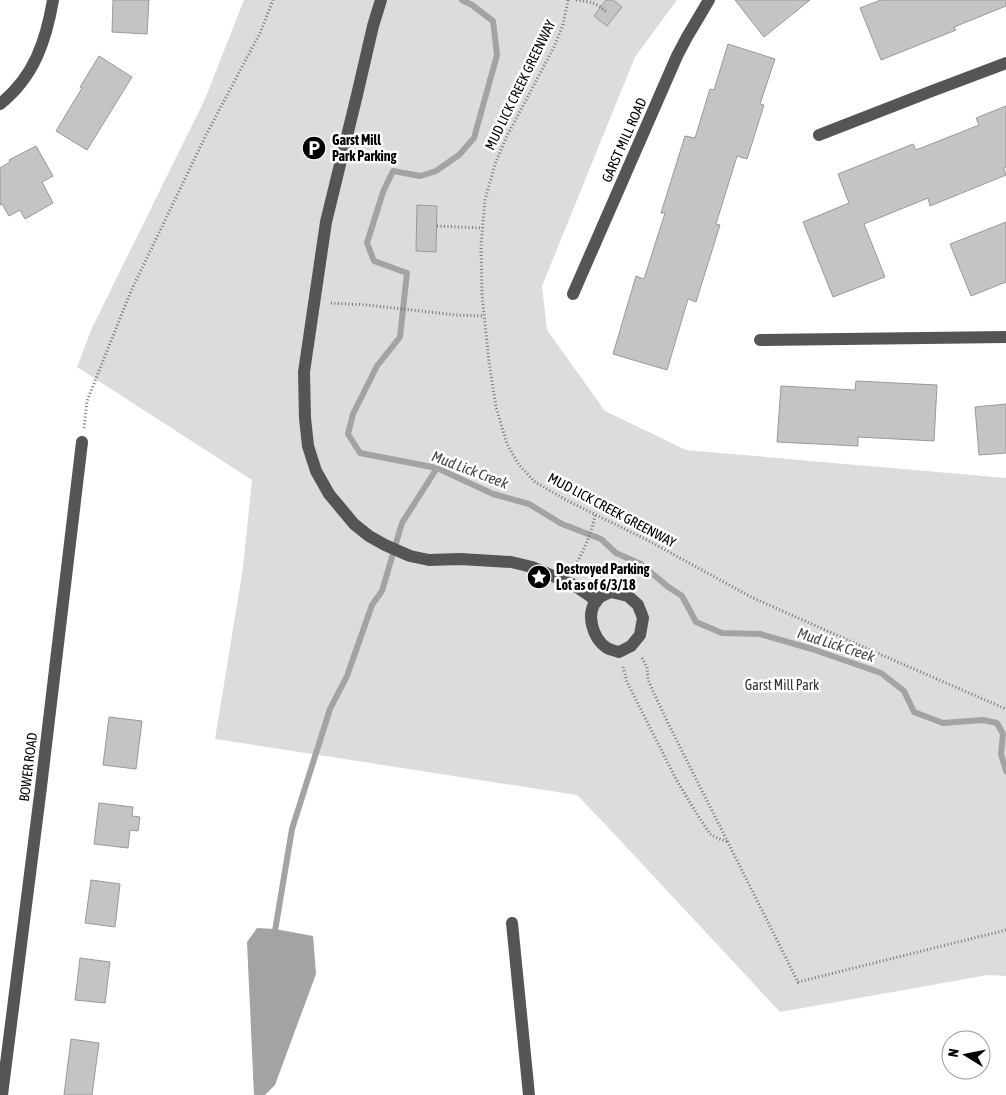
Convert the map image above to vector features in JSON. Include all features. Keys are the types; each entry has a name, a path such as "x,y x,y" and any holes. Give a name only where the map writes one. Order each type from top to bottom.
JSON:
{"street":[{"path":"0,104 27,75 39,54 54,0"},
{"path":"381,0 373,26 326,222 304,372 308,446 316,471 329,494 354,524 369,536 385,545 410,556 429,560 460,559 511,562 532,567 582,590 596,602"},
{"name":"GARST MILL ROAD","path":"573,294 677,56 709,0"},
{"path":"819,136 932,90 1006,63"},
{"path":"760,340 1006,337"},
{"name":"BOWER ROAD","path":"2,1095 82,442"},
{"path":"611,592 628,596 638,605 643,618 640,635 631,646 619,652 608,649 599,641 592,628 592,614 596,602 602,595 611,592"},
{"path":"512,923 529,1095"}],"path":[{"path":"82,442 87,401 131,291 206,135 260,33 273,0"},
{"name":"MUD LICK CREEK GREENWAY","path":"568,0 563,25 555,45 507,136 495,164 485,200 482,228 482,294 496,407 508,444 519,465 535,482 566,500 649,541 754,598 1006,709"},
{"path":"576,0 593,2 606,13"},
{"path":"437,226 482,228"},
{"path":"315,303 484,316"},
{"path":"566,582 585,546 595,515"},
{"path":"631,646 644,660 647,667 648,680 666,719 798,982 1006,930"},
{"path":"619,652 627,682 676,779 710,834 728,842"}],"green space":[{"name":"Garst Mill Park","path":"244,0 677,0 635,57 542,286 547,330 605,411 686,450 1006,478 1006,976 988,975 780,1012 577,795 215,739 243,568 252,480 77,367 92,328 205,99"}],"shaded area":[{"path":"257,928 275,929 313,936 316,974 275,1085 265,1095 254,1095 247,942"}],"building":[{"path":"113,0 149,0 147,34 112,32"},
{"path":"606,0 613,0 622,7 607,26 594,16"},
{"path":"735,0 810,0 764,37"},
{"path":"881,0 1006,0 1006,6 954,27 956,30 881,60 860,8"},
{"path":"728,44 775,59 760,104 764,105 747,159 737,156 716,224 720,225 696,302 688,299 667,370 613,354 636,276 644,279 665,213 661,213 685,136 695,138 710,89 714,90"},
{"path":"99,56 132,77 87,150 56,131"},
{"path":"1006,106 1006,167 1004,168 1006,175 930,206 928,198 864,224 885,277 833,297 803,222 849,203 838,174 913,144 916,150 979,125 976,118"},
{"path":"36,146 53,176 42,182 53,203 25,219 20,210 9,216 2,204 0,205 0,168 10,162 9,160"},
{"path":"417,205 437,206 436,252 416,251"},
{"path":"1006,222 1006,282 971,296 950,244"},
{"path":"856,381 937,385 934,441 858,437 858,446 777,442 781,386 855,390"},
{"path":"1006,404 1006,453 979,455 975,407"},
{"path":"109,717 142,721 136,769 103,765"},
{"path":"99,803 133,807 132,816 140,817 138,831 130,830 128,848 94,844"},
{"path":"91,880 120,884 115,927 85,923"},
{"path":"80,958 110,962 105,1003 75,1000"},
{"path":"71,1039 99,1043 92,1095 64,1095"}],"waterway":[{"name":"Mud Lick Creek","path":"462,0 493,21 497,55 474,138 459,155 436,171 420,176 393,171 383,192 367,243 374,261 407,273 400,337 377,366 353,414 348,434 360,453 437,468 493,494 529,504 562,524 601,539 616,553 641,564 682,596 696,622 722,633 760,634 812,649 881,673 904,691 914,712 943,723 983,720 997,723 1003,734 1001,754 1006,771"},
{"path":"274,937 292,829 330,709 347,676 372,605 382,591 402,523 437,468"}],"place":[{"name":"Garst Mill Park Parking","path":"314,148"},
{"name":"Destroyed Parking Lot as of 6/3/18","path":"539,577"}]}
